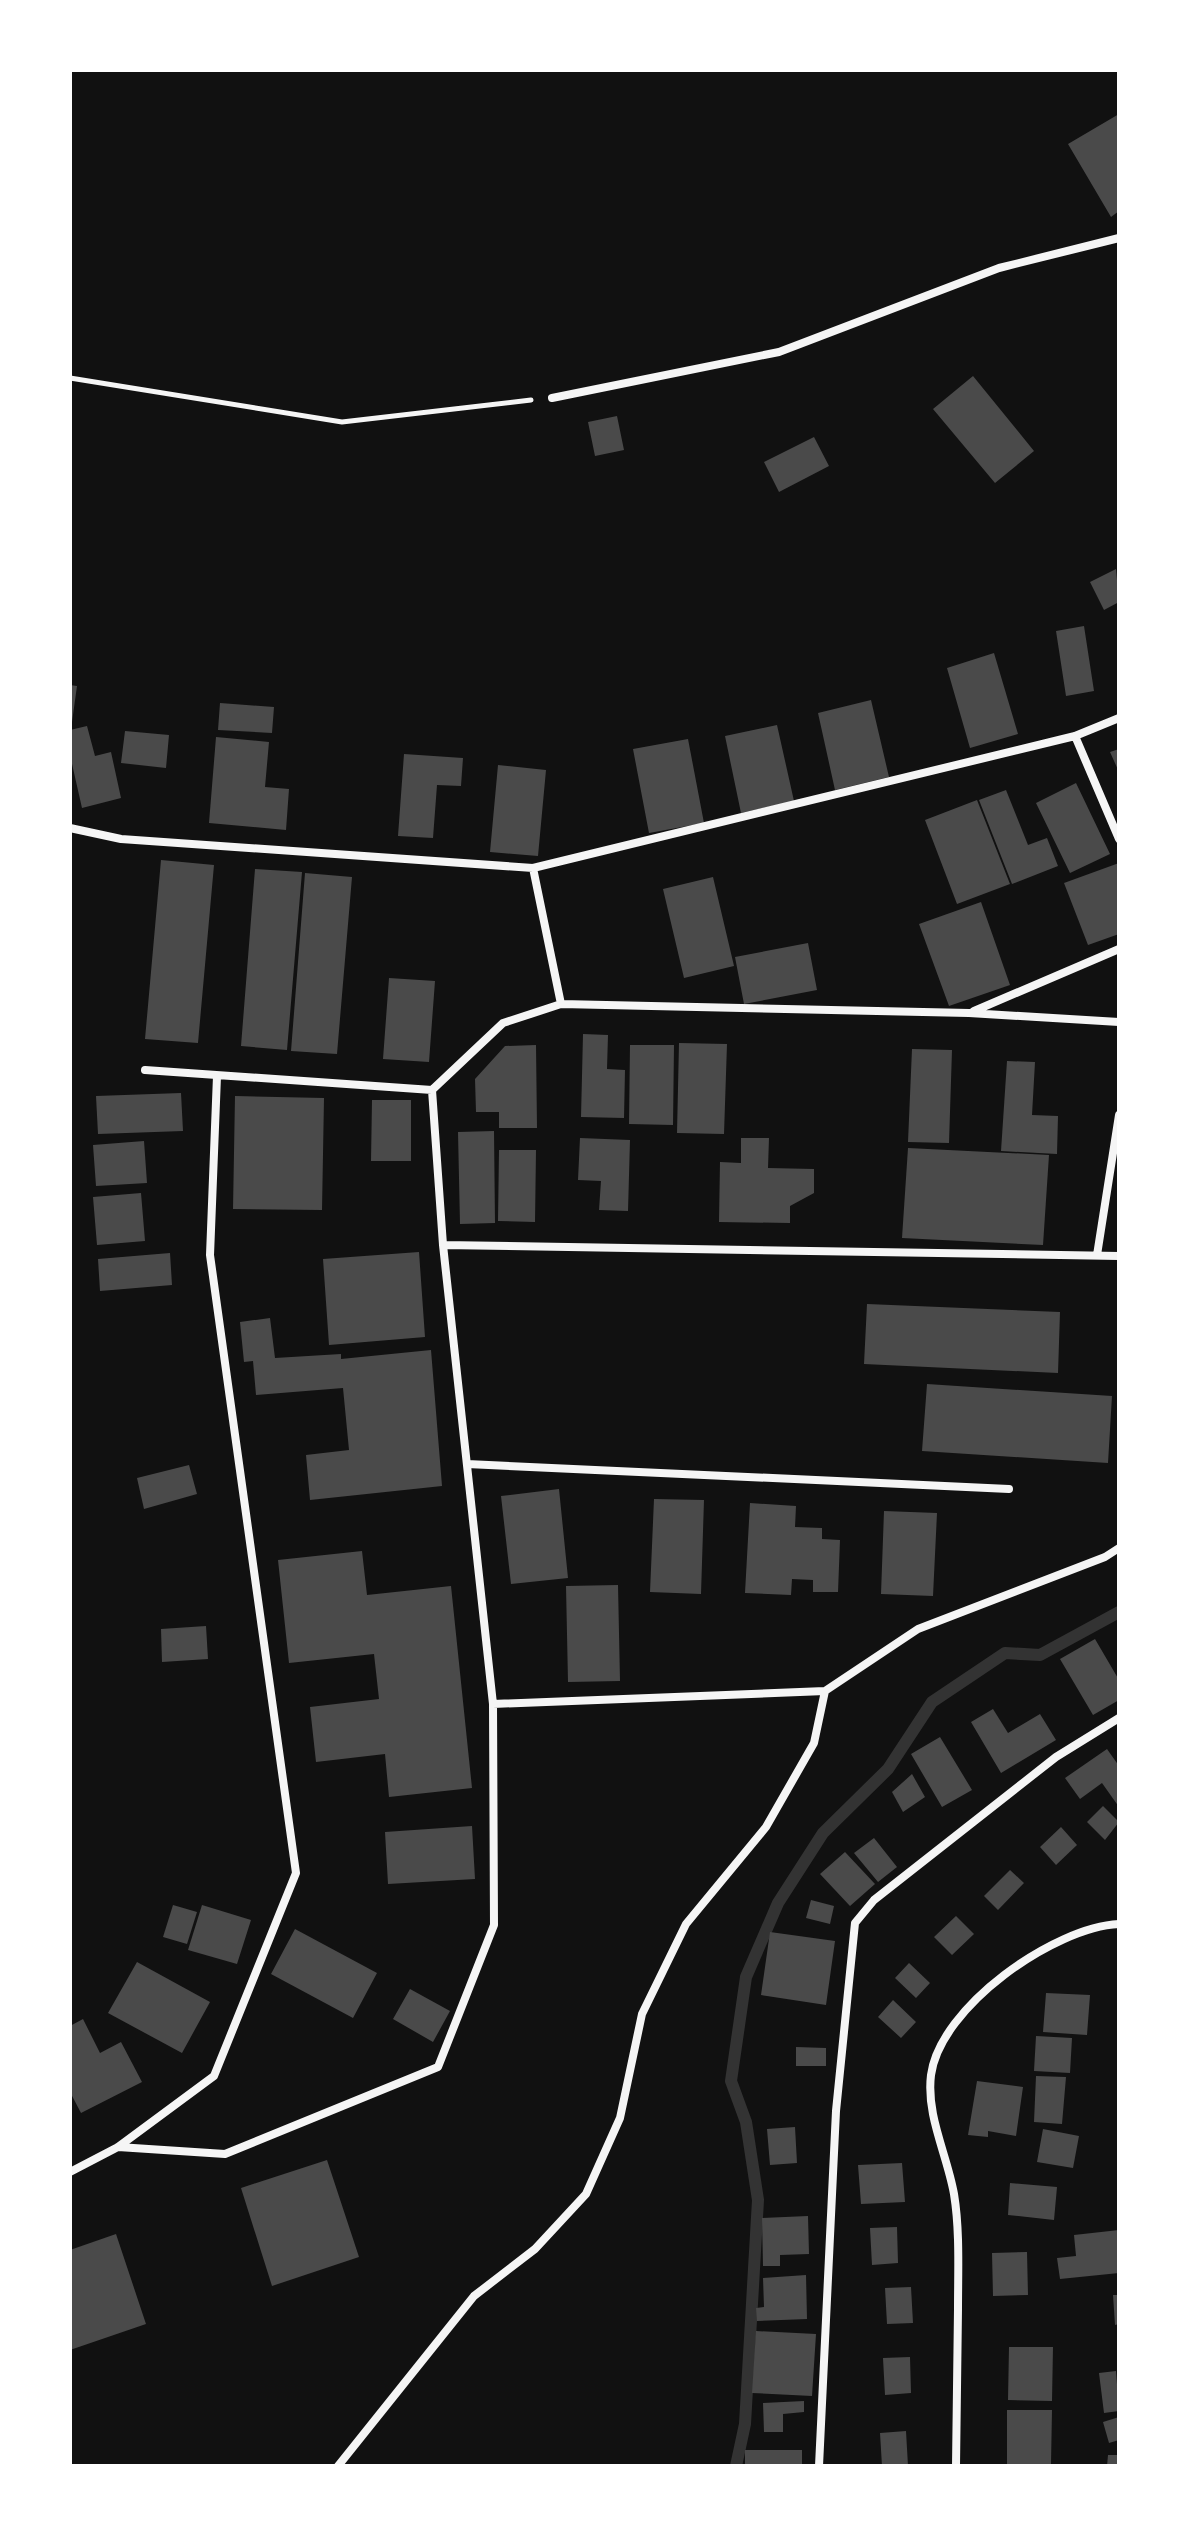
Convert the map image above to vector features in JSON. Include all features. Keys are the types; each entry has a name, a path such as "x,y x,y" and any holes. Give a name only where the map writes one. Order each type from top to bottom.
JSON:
{"street":[{"path":"552,398 779,352 999,268 1119,238"},
{"path":"70,828 121,839 533,868 1075,736 1119,718"},
{"path":"1075,736 1119,839"},
{"path":"533,868 561,1004"},
{"path":"969,1013 1119,949"},
{"path":"145,1070 432,1090 503,1023 561,1004 969,1013 1119,1022"},
{"path":"70,2172 118,2147 214,2076 296,1873 210,1255 217,1076"},
{"path":"118,2147 225,2154 438,2067 494,1925 493,1704 443,1245 432,1090"},
{"path":"1097,1255 1119,1115"},
{"path":"443,1245 1119,1256"},
{"path":"467,1464 1009,1489"},
{"path":"493,1704 825,1691 918,1629 1105,1557 1119,1548"},
{"path":"338,2466 474,2296 535,2249 586,2194 620,2118 642,2014 686,1924 766,1827 814,1743 825,1691"},
{"path":"819,2466 836,2111 855,1923 874,1900 1056,1757 1119,1718"},
{"path":"956,2466 958,2248 954,2193 932,2108 931,2074 945,2038 972,2004 1049,1944 1098,1925 1119,1924"}],"path":[{"path":"70,378 342,422 552,398"}],"building":[{"path":"1119,114 1119,211 1111,217 1068,144"},
{"path":"973,376 1034,451 995,483 933,409"},
{"path":"617,416 624,450 595,456 588,422"},
{"path":"814,437 829,466 779,492 764,462"},
{"path":"1116,569 1119,602 1104,610 1090,582"},
{"path":"1084,626 1094,691 1066,696 1056,631"},
{"path":"994,653 1018,734 970,748 947,668"},
{"path":"70,685 77,686 72,722 70,722"},
{"path":"871,700 889,777 835,790 818,713"},
{"path":"220,703 274,707 272,733 218,730"},
{"path":"777,725 794,801 741,813 725,736"},
{"path":"87,726 95,756 111,752 121,798 82,808 70,755 70,730"},
{"path":"125,731 169,735 166,768 121,763"},
{"path":"216,737 269,742 265,787 289,789 286,830 209,823"},
{"path":"688,739 704,823 649,833 633,749"},
{"path":"1119,749 1119,772 1110,752"},
{"path":"404,754 463,758 461,786 437,785 433,838 398,836"},
{"path":"498,765 546,770 538,856 490,852"},
{"path":"1076,783 1110,854 1070,873 1036,803"},
{"path":"1006,790 1028,845 1047,838 1058,866 1012,884 979,800"},
{"path":"977,800 1010,884 957,904 925,820"},
{"path":"161,860 214,865 198,1043 145,1039"},
{"path":"1119,863 1119,934 1088,945 1064,883"},
{"path":"255,869 302,872 287,1050 241,1046"},
{"path":"305,873 352,877 337,1054 291,1051"},
{"path":"713,877 734,966 684,978 663,889"},
{"path":"981,902 1010,985 949,1006 919,924"},
{"path":"808,943 817,990 744,1004 735,957"},
{"path":"389,978 435,981 429,1062 383,1059"},
{"path":"583,1034 608,1035 607,1069 625,1070 624,1118 581,1117"},
{"path":"679,1043 727,1044 724,1134 677,1133"},
{"path":"536,1045 537,1128 499,1128 499,1112 476,1112 475,1079 505,1046"},
{"path":"630,1045 674,1045 673,1125 629,1124"},
{"path":"912,1049 952,1050 949,1143 908,1142"},
{"path":"1007,1061 1035,1062 1032,1115 1058,1116 1057,1154 1001,1151"},
{"path":"181,1093 183,1131 98,1134 96,1096"},
{"path":"235,1096 324,1098 322,1210 233,1209"},
{"path":"372,1100 411,1100 411,1161 371,1161"},
{"path":"494,1131 495,1223 460,1224 458,1132"},
{"path":"580,1138 630,1140 628,1211 599,1210 601,1181 578,1180"},
{"path":"741,1138 769,1138 768,1168 814,1169 814,1193 790,1206 790,1223 719,1222 720,1162 741,1163"},
{"path":"144,1141 147,1183 96,1186 93,1145"},
{"path":"908,1148 1049,1155 1043,1245 902,1238"},
{"path":"499,1150 536,1150 535,1222 498,1221"},
{"path":"141,1193 145,1241 97,1245 93,1197"},
{"path":"419,1252 425,1337 329,1345 323,1259"},
{"path":"170,1253 172,1285 100,1291 98,1259"},
{"path":"867,1304 1060,1312 1058,1373 864,1364"},
{"path":"270,1318 275,1358 341,1354 341,1359 431,1350 442,1486 310,1500 306,1455 349,1450 343,1388 256,1395 253,1361 244,1362 240,1322"},
{"path":"927,1384 1112,1396 1108,1463 922,1451"},
{"path":"189,1465 197,1494 144,1509 137,1478"},
{"path":"559,1489 568,1578 511,1584 501,1496"},
{"path":"654,1499 704,1500 701,1594 650,1592"},
{"path":"750,1503 796,1506 795,1527 822,1528 822,1539 840,1540 838,1592 813,1592 813,1580 792,1579 791,1595 745,1593"},
{"path":"884,1511 937,1513 933,1596 881,1594"},
{"path":"362,1551 367,1595 451,1586 472,1788 389,1797 385,1754 316,1762 310,1707 379,1699 374,1654 289,1663 278,1560"},
{"path":"618,1585 620,1681 568,1682 566,1586"},
{"path":"206,1626 208,1659 162,1662 161,1629"},
{"path":"1095,1639 1119,1680 1119,1700 1093,1715 1060,1659"},
{"path":"993,1709 1008,1733 1040,1714 1056,1740 1001,1773 971,1722"},
{"path":"940,1737 972,1790 942,1807 911,1754"},
{"path":"1107,1749 1119,1766 1119,1807 1102,1783 1080,1799 1065,1778"},
{"path":"912,1774 925,1797 903,1812 892,1792"},
{"path":"1103,1806 1119,1822 1105,1840 1087,1822"},
{"path":"472,1826 475,1879 388,1884 385,1832"},
{"path":"1061,1827 1077,1845 1056,1865 1040,1847"},
{"path":"874,1838 897,1867 878,1882 854,1853"},
{"path":"845,1852 875,1884 850,1906 820,1874"},
{"path":"1010,1870 1024,1883 998,1910 984,1896"},
{"path":"811,1900 834,1906 830,1924 806,1918"},
{"path":"173,1905 197,1912 187,1944 163,1937"},
{"path":"202,1905 251,1920 237,1964 188,1950"},
{"path":"956,1916 974,1934 952,1955 934,1937"},
{"path":"295,1929 377,1973 353,2018 271,1974"},
{"path":"770,1932 835,1941 826,2005 761,1995"},
{"path":"137,1962 210,2002 182,2053 108,2013"},
{"path":"909,1963 930,1983 916,1998 895,1978"},
{"path":"410,1989 450,2011 433,2042 393,2019"},
{"path":"1046,1993 1090,1995 1087,2035 1043,2032"},
{"path":"893,2000 916,2022 901,2038 878,2017"},
{"path":"83,2019 100,2053 121,2042 142,2082 81,2113 70,2092 70,2026"},
{"path":"1036,2036 1072,2038 1070,2073 1034,2071"},
{"path":"796,2047 826,2048 826,2066 796,2066"},
{"path":"1036,2076 1066,2077 1062,2124 1034,2122"},
{"path":"977,2081 1023,2087 1016,2136 988,2131 988,2137 968,2135"},
{"path":"795,2127 797,2163 770,2165 767,2129"},
{"path":"1043,2129 1079,2136 1073,2168 1037,2162"},
{"path":"327,2160 359,2257 272,2286 241,2188"},
{"path":"902,2163 905,2202 861,2204 858,2165"},
{"path":"1010,2183 1057,2187 1054,2220 1008,2215"},
{"path":"808,2216 809,2254 780,2255 780,2266 763,2266 762,2218"},
{"path":"897,2227 898,2263 872,2265 870,2228"},
{"path":"1119,2230 1119,2273 1060,2279 1057,2258 1076,2256 1074,2235"},
{"path":"116,2234 146,2324 70,2350 70,2250"},
{"path":"1027,2252 1028,2295 993,2296 992,2253"},
{"path":"806,2275 807,2319 757,2321 756,2308 764,2307 763,2278"},
{"path":"911,2287 913,2323 887,2324 885,2288"},
{"path":"1113,2295 1119,2295 1119,2324 1115,2325"},
{"path":"756,2331 816,2334 812,2396 752,2393"},
{"path":"1009,2347 1053,2347 1052,2401 1008,2400"},
{"path":"910,2357 911,2393 885,2395 883,2358"},
{"path":"1116,2371 1119,2411 1104,2413 1099,2373"},
{"path":"804,2401 804,2412 783,2414 783,2432 764,2432 763,2403"},
{"path":"1007,2410 1052,2410 1051,2464 1007,2464"},
{"path":"1119,2417 1119,2440 1109,2443 1103,2422"},
{"path":"906,2431 908,2466 882,2466 880,2433"},
{"path":"745,2450 802,2450 802,2466 745,2466"},
{"path":"1108,2455 1119,2455 1119,2466 1107,2466"}],"waterway":[{"path":"736,2466 745,2424 758,2200 746,2122 731,2081 746,1977 778,1903 823,1833 888,1769 932,1702 1005,1653 1040,1655 1119,1612"}]}
